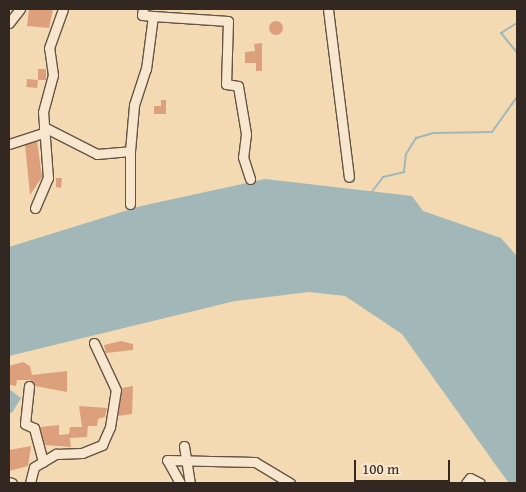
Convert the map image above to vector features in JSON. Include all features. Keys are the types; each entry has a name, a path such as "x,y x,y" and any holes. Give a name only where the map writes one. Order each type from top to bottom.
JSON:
{"street":[{"path":"9,23 20,9"},
{"path":"35,208 48,178 43,112 53,75 49,48 63,9"},
{"path":"143,9 142,15 228,21 226,84 238,86 246,134 243,157 250,179"},
{"path":"328,9 349,177"},
{"path":"130,204 130,152 134,104 146,69 153,16"},
{"path":"9,144 45,129 97,154 130,152"},
{"path":"30,483 34,467 56,454 82,453 102,445 110,427 116,390 94,343"},
{"path":"29,386 25,424 34,428 43,462"},
{"path":"184,446 184,460 190,483"},
{"path":"180,483 167,460 255,462 290,483"},
{"path":"466,483 470,478 480,483"}],"shaded area":[{"path":"265,179 412,196 423,211 501,238 517,256 517,483 509,483 402,334 345,296 309,292 235,301 9,356 9,247 141,206"},
{"path":"9,389 21,398 12,413 9,412"}],"building":[{"path":"29,9 53,9 49,28 27,26"},
{"path":"276,21 281,23 283,28 281,33 276,35 271,33 269,28 271,23"},
{"path":"262,43 262,71 256,71 256,63 245,63 245,52 255,51 254,44"},
{"path":"38,69 46,69 46,80 38,80"},
{"path":"27,79 38,80 37,88 26,87"},
{"path":"161,100 166,100 166,114 154,114 154,106 161,106"},
{"path":"37,141 42,177 30,195 25,145"},
{"path":"56,178 62,178 61,188 56,187"},
{"path":"121,341 133,344 133,350 106,353 104,345"},
{"path":"23,362 30,366 32,375 67,371 67,392 35,386 30,380 17,380 16,386 10,385 9,366"},
{"path":"133,386 132,414 118,416 122,388"},
{"path":"79,406 107,408 105,417 98,419 97,426 88,426 87,437 70,438 71,447 45,445 40,427 59,425 59,435 69,434 70,427 82,427"},
{"path":"31,446 28,466 9,471 9,450"}],"waterway":[{"path":"517,23 501,33 517,53"},
{"path":"371,193 383,177 404,172 406,154 416,138 434,133 492,132 517,97"}]}
